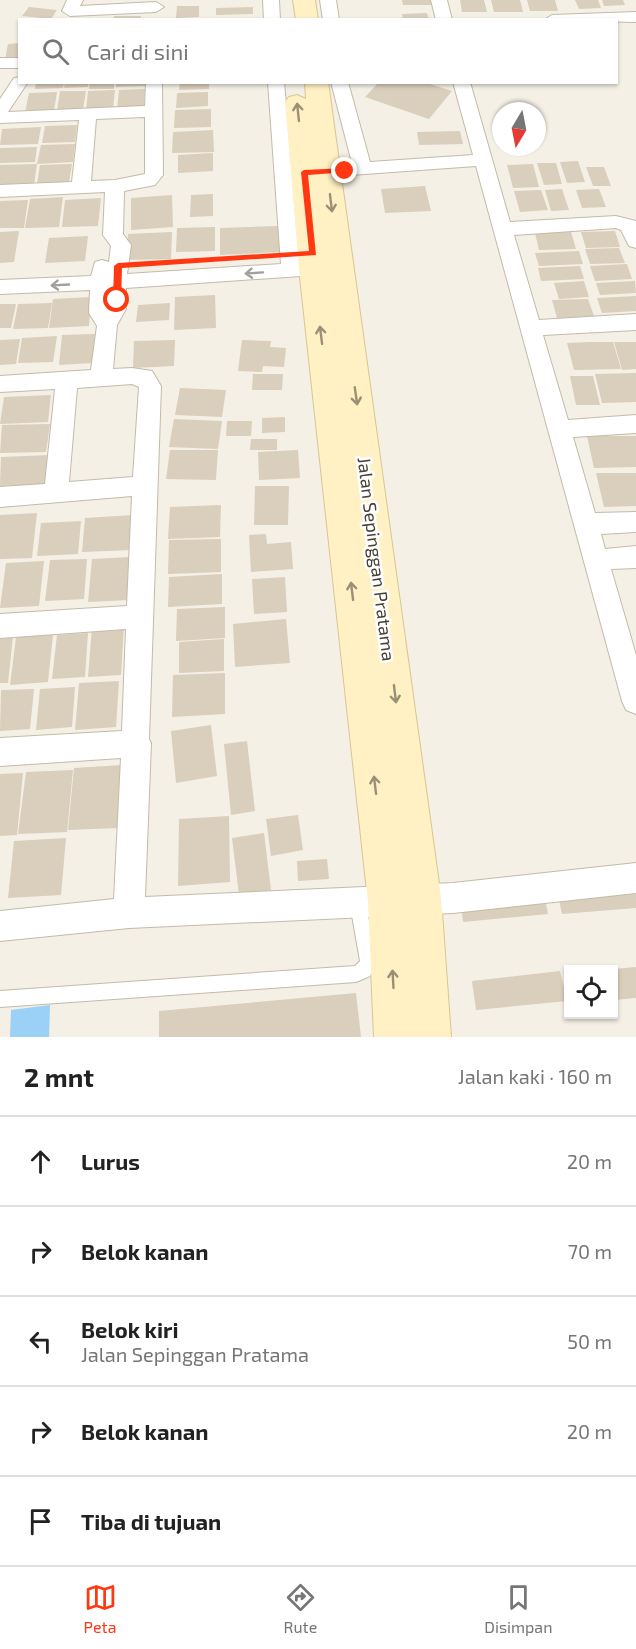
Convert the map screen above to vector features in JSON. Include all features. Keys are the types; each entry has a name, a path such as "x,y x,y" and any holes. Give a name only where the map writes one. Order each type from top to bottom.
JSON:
{"street":[{"path":"271,0 272,18"},
{"path":"287,0 289,18"},
{"path":"304,0 306,18"},
{"path":"328,0 331,18"},
{"path":"439,0 444,18"},
{"path":"558,0 563,18"},
{"path":"70,10 156,9"},
{"path":"600,18 636,17"},
{"path":"0,63 18,63"},
{"path":"0,111 19,84"},
{"path":"0,191 115,186 144,183 152,179 154,84"},
{"path":"0,287 109,274 314,261 276,84"},
{"name":"Jalan Sepinggan Pratama","path":"295,84 315,165"},
{"name":"Jalan Sepinggan Pratama","path":"316,84 314,261 389,901 396,1037"},
{"path":"340,84 361,162"},
{"path":"462,84 636,701"},
{"path":"0,118 154,111"},
{"path":"81,188 88,114"},
{"path":"315,165 482,155"},
{"path":"101,376 107,325 99,313 109,274 104,246 113,235 115,186"},
{"path":"502,229 616,222 629,225 636,241"},
{"path":"0,271 109,274"},
{"path":"530,328 636,322"},
{"path":"0,384 101,376 138,376 148,380 150,386 143,486 138,617 137,743 129,912"},
{"path":"56,492 67,379"},
{"path":"559,429 636,424"},
{"path":"0,496 143,486"},
{"path":"585,524 636,522"},
{"path":"595,560 636,557"},
{"path":"0,626 138,617"},
{"path":"0,752 137,743"},
{"path":"0,926 129,912 453,898 636,878"},
{"name":"Jalan Sepinggan Pratama","path":"389,901 429,1037"}],"lane":[{"path":"0,999 356,974 364,970 368,962 389,901"}],"water":[{"path":"50,1005 49,1037 10,1037 11,1010"}],"building":[{"path":"402,0 433,0 434,5 403,5"},
{"path":"460,0 484,0 487,12 462,12"},
{"path":"491,0 520,0 523,12 494,12"},
{"path":"527,0 555,0 558,11 530,11"},
{"path":"575,0 598,0 601,8 579,9"},
{"path":"602,0 623,0 625,5 604,6"},
{"path":"177,6 199,6 199,17 176,18"},
{"path":"29,7 57,10 52,18 22,16"},
{"path":"253,7 253,14 216,15 216,8"},
{"path":"427,13 428,18 403,18 402,14"},
{"path":"114,16 141,16 140,18 114,18"},
{"path":"18,43 18,60 5,60 8,44"},
{"path":"36,84 64,84 63,88 35,89"},
{"path":"65,84 89,84 88,87 64,88"},
{"path":"90,84 114,84 114,89 89,89"},
{"path":"116,84 146,84 146,86 116,87"},
{"path":"180,84 209,84 209,89 179,90"},
{"path":"377,84 430,84 452,91 429,119 365,97"},
{"path":"145,89 144,108 117,109 119,90"},
{"path":"115,90 113,109 86,110 88,91"},
{"path":"60,91 86,91 83,110 57,111"},
{"path":"57,92 54,111 25,112 29,93"},
{"path":"208,92 208,106 176,108 177,93"},
{"path":"211,109 211,127 174,128 175,110"},
{"path":"77,125 75,142 42,143 45,126"},
{"path":"41,127 38,144 0,145 2,129"},
{"path":"213,130 214,152 172,153 173,132"},
{"path":"460,131 463,144 419,145 417,132"},
{"path":"75,144 73,162 37,164 41,145"},
{"path":"37,147 35,162 0,163 0,148"},
{"path":"213,153 213,171 178,173 178,155"},
{"path":"578,161 585,182 567,183 560,162"},
{"path":"537,163 556,163 562,184 544,185"},
{"path":"37,164 34,185 0,186 0,165"},
{"path":"72,164 69,183 37,184 40,165"},
{"path":"533,164 539,187 513,188 507,165"},
{"path":"586,167 604,167 611,186 593,186"},
{"path":"425,186 431,211 385,213 381,189"},
{"path":"562,189 569,210 551,211 545,190"},
{"path":"599,189 606,207 582,208 576,190"},
{"path":"541,190 548,210 520,212 514,191"},
{"path":"213,194 213,216 190,217 191,195"},
{"path":"172,195 173,227 131,230 131,198"},
{"path":"63,197 59,227 25,228 30,199"},
{"path":"101,198 98,226 62,227 65,200"},
{"path":"28,200 24,228 0,228 0,201"},
{"path":"278,226 280,252 220,255 220,228"},
{"path":"215,227 215,251 176,252 177,228"},
{"path":"19,231 14,262 0,263 0,232"},
{"path":"615,231 620,247 586,248 581,232"},
{"path":"172,232 171,259 126,260 128,234"},
{"path":"571,232 576,249 539,250 535,233"},
{"path":"88,236 85,261 45,263 49,238"},
{"path":"619,248 625,263 590,264 585,249"},
{"path":"579,251 583,264 539,266 535,253"},
{"path":"627,264 632,279 595,281 590,266"},
{"path":"580,266 584,279 541,281 538,268"},
{"path":"584,281 589,297 559,299 554,283"},
{"path":"635,281 636,293 600,295 596,283"},
{"path":"215,295 216,328 174,330 175,297"},
{"path":"636,296 636,311 602,313 597,298"},
{"path":"91,297 89,326 49,328 53,299"},
{"path":"588,299 594,316 557,318 552,300"},
{"path":"52,303 48,328 13,329 18,304"},
{"path":"170,303 169,320 136,322 138,305"},
{"path":"0,304 16,304 11,328 0,328"},
{"path":"95,334 92,363 59,365 62,335"},
{"path":"57,336 53,362 18,363 22,338"},
{"path":"20,339 16,364 0,365 0,340"},
{"path":"175,340 174,366 133,368 134,341"},
{"path":"242,340 271,341 270,347 286,348 284,367 263,366 262,372 238,371"},
{"path":"613,342 621,369 574,370 567,343"},
{"path":"614,342 636,342 636,369 622,370"},
{"path":"636,373 636,402 602,403 595,374"},
{"path":"253,374 283,374 282,390 252,390"},
{"path":"570,376 593,376 600,405 576,405"},
{"path":"180,388 226,390 222,417 175,415"},
{"path":"51,395 48,422 0,424 4,397"},
{"path":"285,417 285,432 262,433 262,418"},
{"path":"174,419 222,421 218,449 169,447"},
{"path":"227,421 252,421 251,436 226,436"},
{"path":"50,424 46,452 0,453 2,425"},
{"path":"587,436 636,436 636,467 594,468"},
{"path":"251,439 277,439 277,450 250,450"},
{"path":"170,450 218,450 216,480 166,479"},
{"path":"298,450 300,478 259,480 258,452"},
{"path":"50,455 46,484 0,486 1,457"},
{"path":"596,473 636,473 636,506 604,507"},
{"path":"255,486 289,486 288,525 254,525"},
{"path":"221,505 220,537 168,539 170,507"},
{"path":"37,513 32,558 0,559 0,515"},
{"path":"134,515 132,550 82,552 85,518"},
{"path":"81,521 78,554 37,556 41,523"},
{"path":"266,534 267,544 291,542 293,569 251,572 249,535"},
{"path":"221,539 221,572 168,574 169,540"},
{"path":"131,557 129,600 88,602 92,559"},
{"path":"87,559 84,599 45,601 50,560"},
{"path":"44,561 39,606 0,608 6,563"},
{"path":"222,574 222,604 168,607 169,577"},
{"path":"285,577 287,612 254,614 252,579"},
{"path":"225,607 225,638 176,641 177,609"},
{"path":"286,619 290,663 235,667 233,624"},
{"path":"124,626 121,675 88,677 92,627"},
{"path":"88,633 85,677 52,679 57,635"},
{"path":"53,635 48,682 10,685 16,637"},
{"path":"13,637 8,683 0,683 0,638"},
{"path":"224,639 224,671 179,673 179,642"},
{"path":"225,673 225,714 172,717 173,675"},
{"path":"119,681 116,727 75,730 79,683"},
{"path":"75,687 72,727 36,730 40,689"},
{"path":"34,689 30,729 0,731 1,690"},
{"path":"211,725 217,776 176,783 171,731"},
{"path":"247,741 255,811 231,815 224,744"},
{"path":"122,765 118,828 68,830 74,768"},
{"path":"73,770 67,832 18,834 26,772"},
{"path":"23,773 17,835 0,836 0,774"},
{"path":"298,815 303,850 271,856 266,819"},
{"path":"229,816 230,882 178,886 179,819"},
{"path":"264,833 271,890 239,895 232,838"},
{"path":"66,838 61,895 8,898 14,841"},
{"path":"327,859 329,879 298,881 297,861"},
{"path":"636,894 636,908 562,914 559,900"},
{"path":"545,898 548,914 463,922 461,905"},
{"path":"636,967 636,998 618,1000 618,969"},
{"path":"560,971 564,1001 476,1010 472,981"},
{"path":"356,993 361,1037 159,1037 159,1011"}],"route":[{"path":"117,300 118,266 313,253 304,172 345,171"}]}
